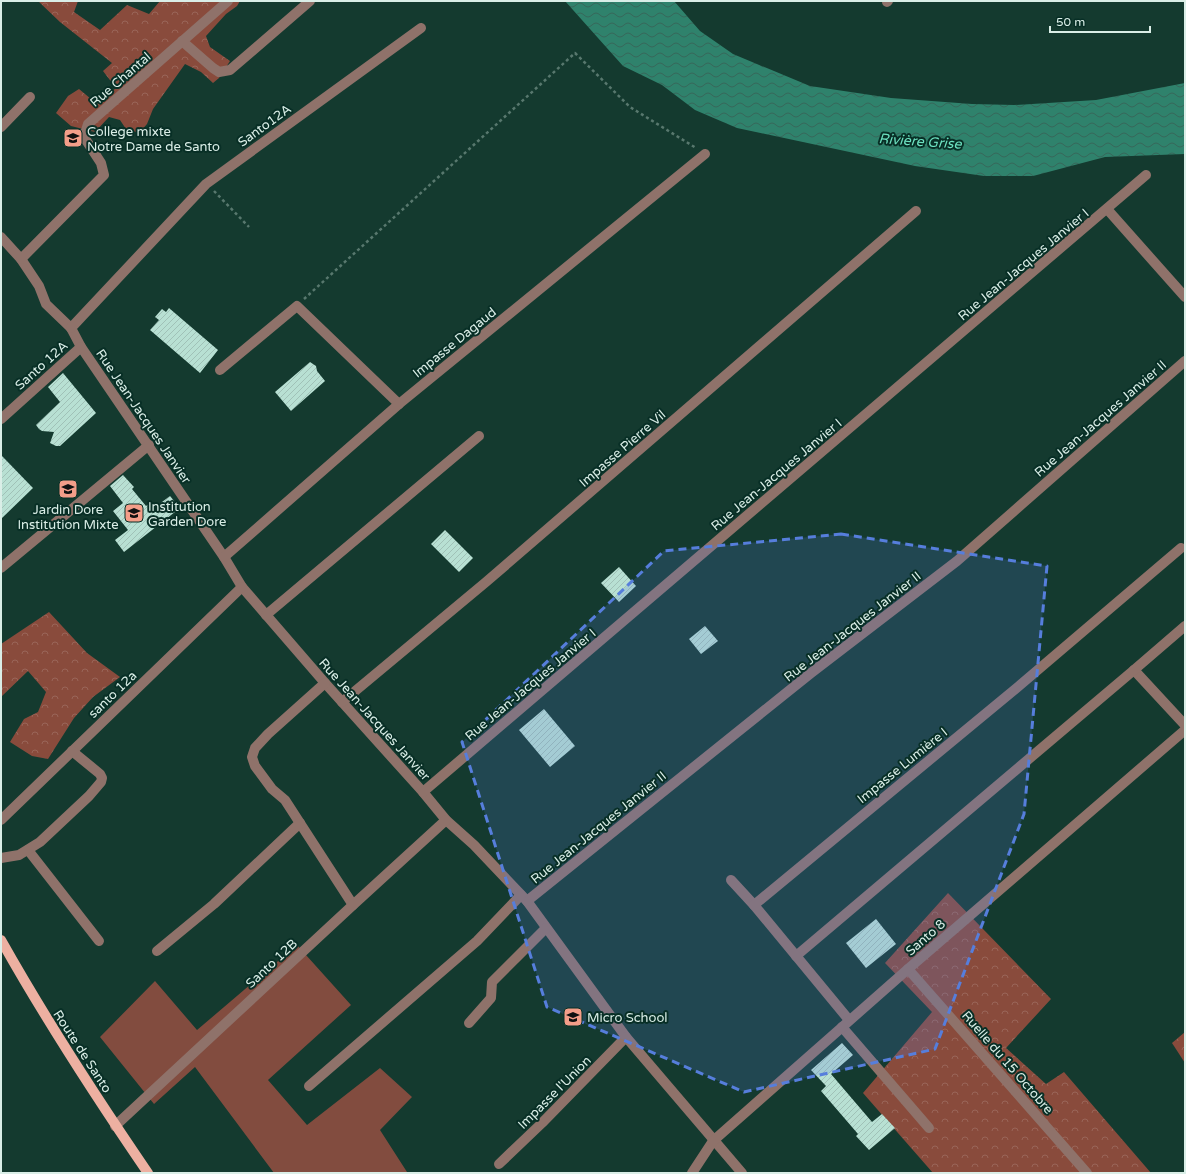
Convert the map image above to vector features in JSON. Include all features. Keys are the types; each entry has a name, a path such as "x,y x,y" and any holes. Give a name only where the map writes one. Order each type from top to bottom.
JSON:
{"main road":[{"name":"Route de Santo","path":"1,940 34,998 115,1126 148,1173"}],"street":[{"name":"Rue Chantal","path":"21,259 104,175 101,163 84,137 88,124 228,1"},
{"path":"182,42 219,72 230,70 310,1"},
{"name":"Santo12A","path":"70,328 206,184 421,28"},
{"path":"1,127 30,97"},
{"name":"Impasse Dagaud","path":"224,557 399,404 704,154"},
{"name":"Rue Jean-Jacques Janvier I","path":"423,792 1146,175"},
{"path":"1107,209 1185,297"},
{"name":"Impasse Pierre Vil","path":"342,702 486,582 916,211"},
{"name":"Rue Jean-Jacques Janvier","path":"1,237 21,259 39,286 46,304 70,328 81,347 224,557 242,587 446,820 474,845 524,898 626,1037 713,1141 742,1173"},
{"path":"220,370 297,306 399,404"},
{"name":"Santo 12A","path":"1,418 81,347"},
{"name":"Rue Jean-Jacques Janvier II","path":"309,1086 477,941 524,898 811,673 957,561 1185,361"},
{"path":"266,615 479,436"},
{"path":"1,568 149,445"},
{"name":"Impasse Lumière I","path":"754,905 1019,686 1182,548"},
{"name":"santo 12a","path":"1,820 242,587"},
{"path":"796,956 1185,626"},
{"path":"1134,670 1185,725"},
{"path":"325,683 268,734 255,748 252,757 260,774 272,789 285,800 353,905"},
{"name":"Santo 8","path":"692,1173 713,1141 908,969 1185,730"},
{"path":"1,858 19,855 40,842 101,782 102,778 100,774 72,751"},
{"name":"Santo 12B","path":"115,1126 446,820"},
{"path":"157,951 214,904 300,823"},
{"path":"28,850 98,941"},
{"path":"731,880 754,905 796,956 846,1024 929,1128"},
{"path":"469,1023 491,998 492,982 546,928"},
{"name":"Ruelle du 15 Octobre","path":"908,969 1088,1173"},
{"name":"Impasse l'Union","path":"499,1164 542,1123 626,1037"}],"path":[{"path":"297,306 575,52 630,107 704,154"},
{"path":"206,184 249,227"}],"highlighted area":[{"path":"841,534 1047,566 1024,814 935,1049 744,1092 547,1007 462,742 664,551"}],"shaded area":[{"path":"297,945 351,1005 268,1080 307,1125 380,1068 412,1097 380,1130 407,1172 405,1173 274,1173 195,1067 154,1104 100,1037 155,981 197,1030"}],"green space":[{"path":"38,1 78,1 74,12 100,30 127,5 149,14 160,1 240,1 237,6 226,14 206,36 210,47 230,61 219,78 213,83 201,72 185,64 153,109 147,124 139,133 126,129 120,120 109,117 95,132 71,126 56,113 68,96 79,89 97,104 116,88 103,71 112,63 60,22"},
{"path":"49,612 87,653 120,677 93,697 74,718 48,759 32,756 10,742 24,719 38,712 46,692 28,671 1,697 1,644"},
{"path":"948,893 1051,999 1006,1048 1046,1084 1064,1072 1151,1173 933,1173 863,1093 932,1012 885,963"},
{"path":"1185,1032 1185,1063 1172,1043"}],"water":[{"name":"Rivière Grise","path":"565,1 674,1 700,31 733,54 810,86 891,98 972,104 1014,105 1096,100 1185,83 1185,154 1105,157 1033,176 984,176 915,166 737,128 695,110 662,85 623,66"}],"building":[{"path":"169,308 218,350 200,373 150,330 159,320 155,317 162,309 166,312"},
{"path":"310,362 316,366 317,371 325,381 291,411 275,392"},
{"path":"63,373 96,413 60,446 56,446 50,443 54,432 42,431 36,425 60,402 48,387"},
{"path":"1,455 33,488 1,519"},
{"path":"123,475 134,487 132,489 146,506 150,503 154,508 170,496 180,508 124,552 115,540 128,530 113,511 123,503 110,486"},
{"path":"445,530 473,558 459,572 431,544"},
{"path":"619,567 636,586 619,602 601,583"},
{"path":"705,626 718,641 701,654 689,639"},
{"path":"544,709 575,746 550,767 519,730"},
{"path":"876,919 896,944 866,968 846,943"},
{"path":"842,1043 853,1055 831,1074 872,1122 882,1114 895,1128 869,1150 856,1136 858,1134 821,1091 826,1086 811,1070"}],"place":[{"name":"College mixte Notre Dame de Santo","path":"73,138"},
{"name":"Jardin Dore Institution Mixte","path":"68,489"},
{"name":"Institution Garden Dore","path":"134,513"},
{"name":"Micro School","path":"573,1017"}]}
